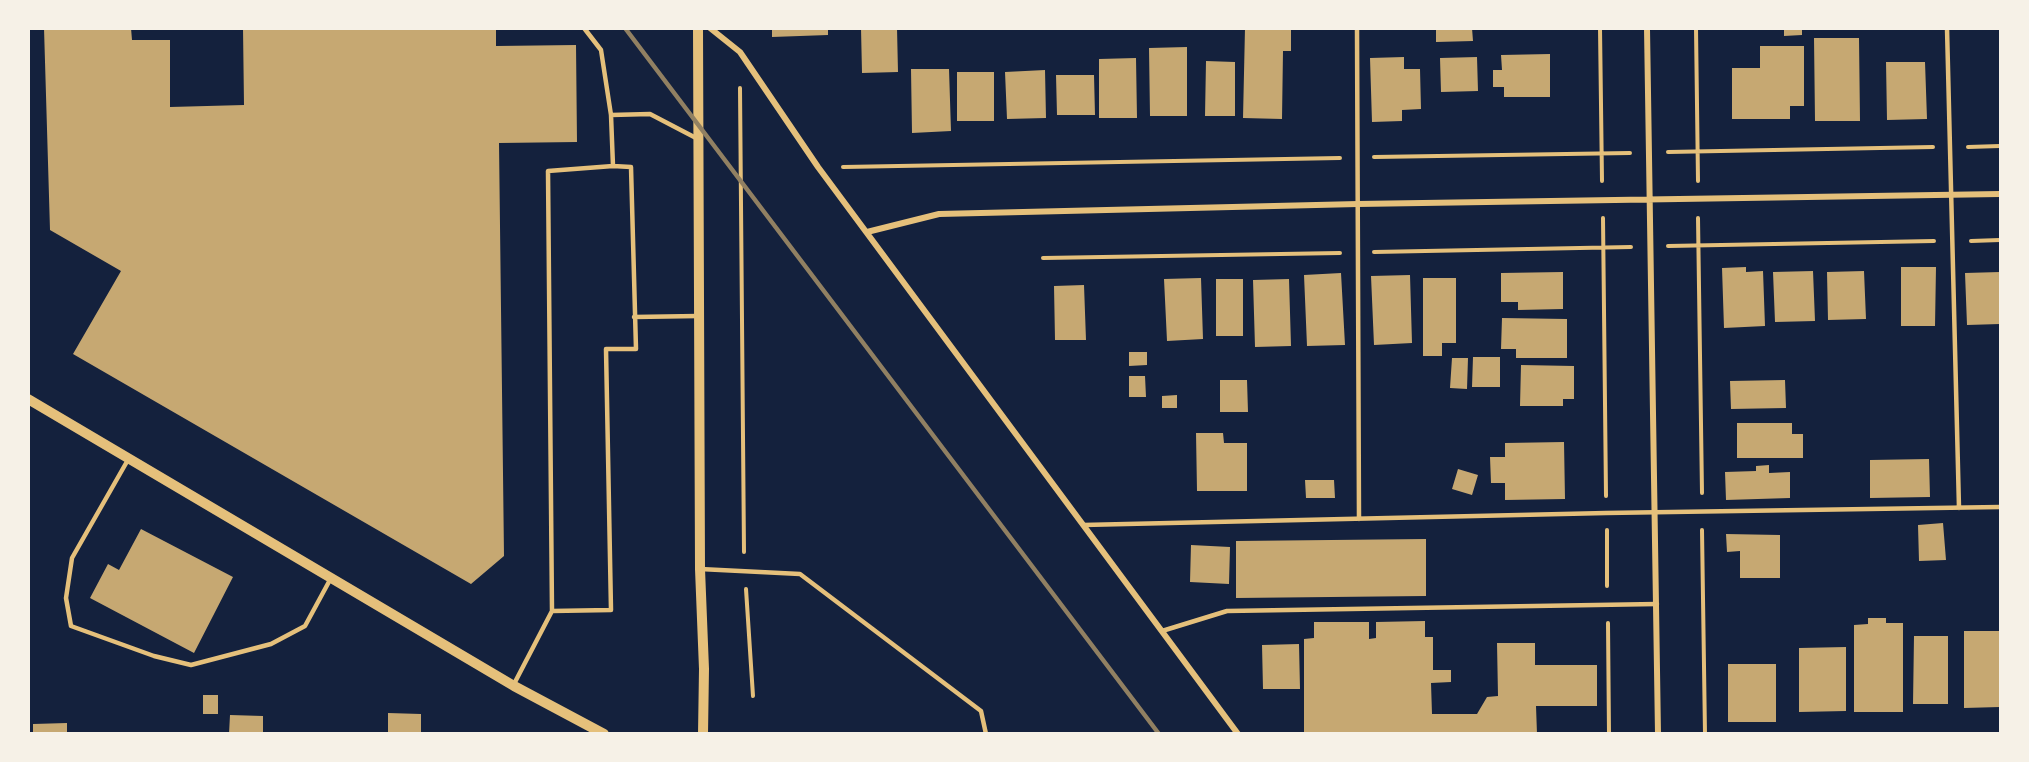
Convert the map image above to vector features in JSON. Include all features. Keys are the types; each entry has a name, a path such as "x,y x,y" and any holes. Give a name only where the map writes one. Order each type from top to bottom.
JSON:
{"street":[{"path":"698,28 700,569 704,734"},
{"path":"710,28 740,52 818,167 1238,734"},
{"path":"1647,28 1658,734"},
{"path":"867,231 939,214 1358,204 2001,194"},
{"path":"28,399 514,686 604,734"}],"lane":[{"path":"584,28 601,50 610,115 612,166"},
{"path":"1357,28 1359,519"},
{"path":"1947,28 1948,147 1959,508"},
{"path":"610,115 650,114 699,139"},
{"path":"514,686 552,610 548,171 612,166 631,167 636,349 606,349 611,610 552,610"},
{"path":"634,317 700,315"},
{"path":"129,458 72,558 66,598 71,626 154,656 191,665 271,644 305,626 332,577"},
{"path":"1083,525 2001,507"},
{"path":"700,569 800,574 981,711 986,734"},
{"path":"1162,631 1227,611 1657,604"}],"path":[{"path":"1600,28 1609,734"},
{"path":"1696,28 1705,734"},
{"path":"740,52 744,570 753,696"},
{"path":"818,167 2001,146"},
{"path":"1043,258 2001,240"}],"building":[{"path":"44,28 131,28 132,40 170,40 170,107 244,105 243,28 496,28 496,46 576,45 577,142 499,143 504,556 471,584 73,354 121,271 50,230"},
{"path":"772,28 828,28 828,35 772,37"},
{"path":"861,28 897,28 898,72 862,73"},
{"path":"1245,28 1291,28 1291,51 1283,51 1282,119 1243,118"},
{"path":"1436,28 1472,28 1473,41 1436,42"},
{"path":"1784,28 1802,28 1802,35 1784,36"},
{"path":"1814,38 1859,38 1860,121 1815,121"},
{"path":"1760,46 1804,46 1804,106 1790,106 1790,119 1732,119 1732,68 1760,68"},
{"path":"1187,47 1187,116 1150,116 1149,48"},
{"path":"1550,54 1550,97 1504,97 1504,87 1493,87 1493,70 1502,70 1501,55"},
{"path":"1404,57 1404,69 1420,69 1421,109 1402,110 1402,121 1372,122 1370,58"},
{"path":"1477,57 1478,91 1441,92 1440,58"},
{"path":"1136,58 1137,118 1099,118 1099,59"},
{"path":"1206,61 1235,62 1235,116 1205,116"},
{"path":"1886,62 1925,62 1927,119 1887,120"},
{"path":"911,69 949,69 951,131 912,133"},
{"path":"1045,70 1046,118 1007,119 1005,72"},
{"path":"957,72 994,72 994,121 957,121"},
{"path":"1056,75 1094,75 1095,115 1057,115"},
{"path":"1746,267 1746,272 1763,271 1765,326 1724,328 1722,268"},
{"path":"1901,267 1936,267 1935,326 1901,326"},
{"path":"1813,271 1815,321 1775,322 1773,272"},
{"path":"1864,271 1866,319 1828,320 1827,272"},
{"path":"1563,272 1563,309 1518,310 1518,302 1501,302 1501,273"},
{"path":"2000,272 2000,324 1967,325 1965,273"},
{"path":"1341,273 1345,345 1307,346 1304,275"},
{"path":"1410,275 1412,343 1374,345 1371,276"},
{"path":"1201,278 1203,339 1167,341 1164,279"},
{"path":"1423,278 1456,278 1456,343 1442,343 1442,356 1423,356"},
{"path":"1216,279 1243,279 1243,336 1216,336"},
{"path":"1289,279 1291,346 1255,347 1253,280"},
{"path":"1084,285 1086,340 1055,340 1054,286"},
{"path":"1502,318 1567,319 1567,358 1516,358 1516,349 1501,349"},
{"path":"1129,352 1147,352 1147,365 1129,366"},
{"path":"1473,357 1500,357 1500,387 1472,387"},
{"path":"1452,358 1468,358 1467,389 1450,388"},
{"path":"1521,365 1574,366 1574,399 1563,399 1563,406 1520,406"},
{"path":"1129,376 1145,376 1146,397 1129,397"},
{"path":"1220,380 1247,380 1248,412 1220,412"},
{"path":"1785,380 1786,408 1731,409 1730,381"},
{"path":"1177,395 1177,408 1162,408 1162,396"},
{"path":"1737,423 1792,423 1792,434 1803,434 1803,458 1737,458"},
{"path":"1196,433 1223,433 1224,443 1247,443 1247,491 1197,491"},
{"path":"1564,442 1565,499 1505,500 1505,483 1491,483 1490,457 1505,457 1505,443"},
{"path":"1929,459 1930,497 1870,498 1870,460"},
{"path":"1769,465 1769,473 1790,472 1790,498 1726,500 1725,472 1756,471 1756,466"},
{"path":"1458,469 1478,475 1472,495 1452,489"},
{"path":"1305,480 1334,480 1335,498 1306,498"},
{"path":"1943,523 1946,560 1919,561 1918,525"},
{"path":"141,529 233,577 194,653 90,598 108,564 119,570"},
{"path":"1726,534 1780,535 1780,578 1740,578 1740,551 1727,552"},
{"path":"1426,539 1426,596 1236,598 1236,541"},
{"path":"1191,545 1230,547 1229,584 1190,582"},
{"path":"1868,618 1886,618 1886,623 1903,623 1903,712 1854,712 1854,625 1868,624"},
{"path":"1425,621 1425,637 1433,637 1433,670 1451,670 1451,682 1431,683 1432,714 1477,714 1487,697 1498,696 1497,643 1535,643 1535,665 1597,665 1597,706 1536,706 1537,734 1304,734 1304,639 1314,638 1314,622 1369,622 1369,639 1376,638 1376,622"},
{"path":"1964,631 2000,631 2000,707 1964,708"},
{"path":"1914,636 1948,636 1948,704 1913,704"},
{"path":"1299,644 1300,689 1263,689 1262,645"},
{"path":"1846,647 1846,711 1799,712 1799,648"},
{"path":"1728,664 1776,664 1776,722 1728,722"},
{"path":"203,695 218,695 218,714 203,714"},
{"path":"388,713 421,714 421,734 388,734"},
{"path":"230,715 263,716 263,734 229,734"},
{"path":"67,723 67,734 33,734 33,724"}],"railway":[{"path":"625,28 1159,734"}]}
